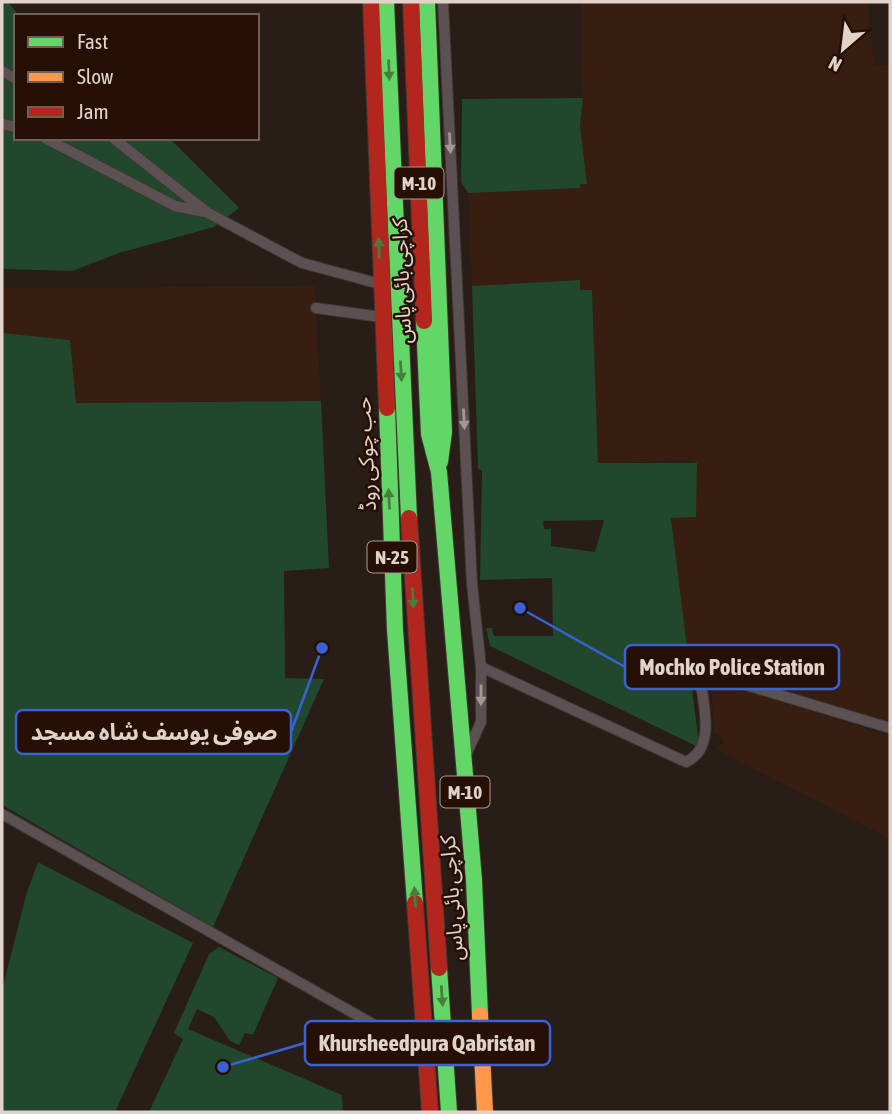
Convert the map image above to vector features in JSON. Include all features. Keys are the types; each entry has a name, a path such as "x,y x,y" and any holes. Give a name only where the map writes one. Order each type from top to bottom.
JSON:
{"highway":[{"name":"حب چوکی روڈ","path":"371,2 381,317 396,643 430,1112"},
{"path":"386,2 414,624 449,1112"},
{"name":"کراچی بائی پاس","path":"411,2 434,362"},
{"name":"کراچی بائی پاس","path":"427,2 434,362 429,434 439,472 474,880 485,1112"}],"street":[{"path":"443,2 472,584 481,667 481,722 462,763"},
{"path":"49,140 175,206 208,213"},
{"path":"116,140 208,213 302,263 380,284"},
{"path":"316,308 381,317"},
{"path":"481,667 685,762 697,756 706,739 699,671 890,728"},
{"path":"2,814 385,1031 427,1047"}],"shaded area":[{"path":"581,2 868,2 874,66 890,64 890,724 688,661 671,518 690,460 598,464 592,290 580,291 580,280 472,286 468,193 579,188 579,184 586,183 580,126 583,98"},
{"path":"315,286 321,401 76,403 70,340 2,333 2,288"},
{"path":"714,681 890,736 890,839 716,749 724,743 719,734 714,733 711,683"}],"green space":[{"path":"2,2 8,2 17,14 14,14 14,140 171,140 239,208 214,227 119,253 72,271 2,269"},
{"path":"583,98 580,126 587,184 580,184 580,188 468,193 461,182 462,99"},
{"path":"580,280 580,290 592,290 598,463 697,463 696,517 671,518 699,745 696,746 490,646 486,628 492,628 494,636 553,636 552,578 480,580 482,471 478,468 472,286","holes":["604,520 595,552 551,546 551,529 544,529 543,521"]},
{"path":"2,333 70,340 76,403 321,401 329,568 284,571 285,678 324,679 213,927 2,805"},
{"path":"38,862 193,943 115,1112 2,1112 2,990 26,895"},
{"path":"219,947 278,978 253,1035 245,1033 239,1045 230,1041 214,1017 197,1009 188,1029 342,1095 343,1112 149,1112 183,1039 174,1033 209,954"}],"traffic: fast":[{"path":"386,2 409,518"},
{"path":"427,2 444,432 440,462"},
{"path":"424,321 429,434 439,472 474,880 480,1015"},
{"path":"387,408 395,630 415,903"},
{"path":"439,968 449,1112"}],"traffic: slow":[{"path":"480,1015 485,1112"}],"traffic: jam":[{"path":"371,2 387,408"},
{"path":"411,2 424,321"},
{"path":"409,518 439,968"},
{"path":"415,903 430,1112"}],"place":[{"name":"Mochko Police Station","path":"520,608"},
{"name":"صوفی یوسف شاہ مسجد","path":"322,648"},
{"name":"Khursheedpura Qabristan","path":"223,1067"}]}
